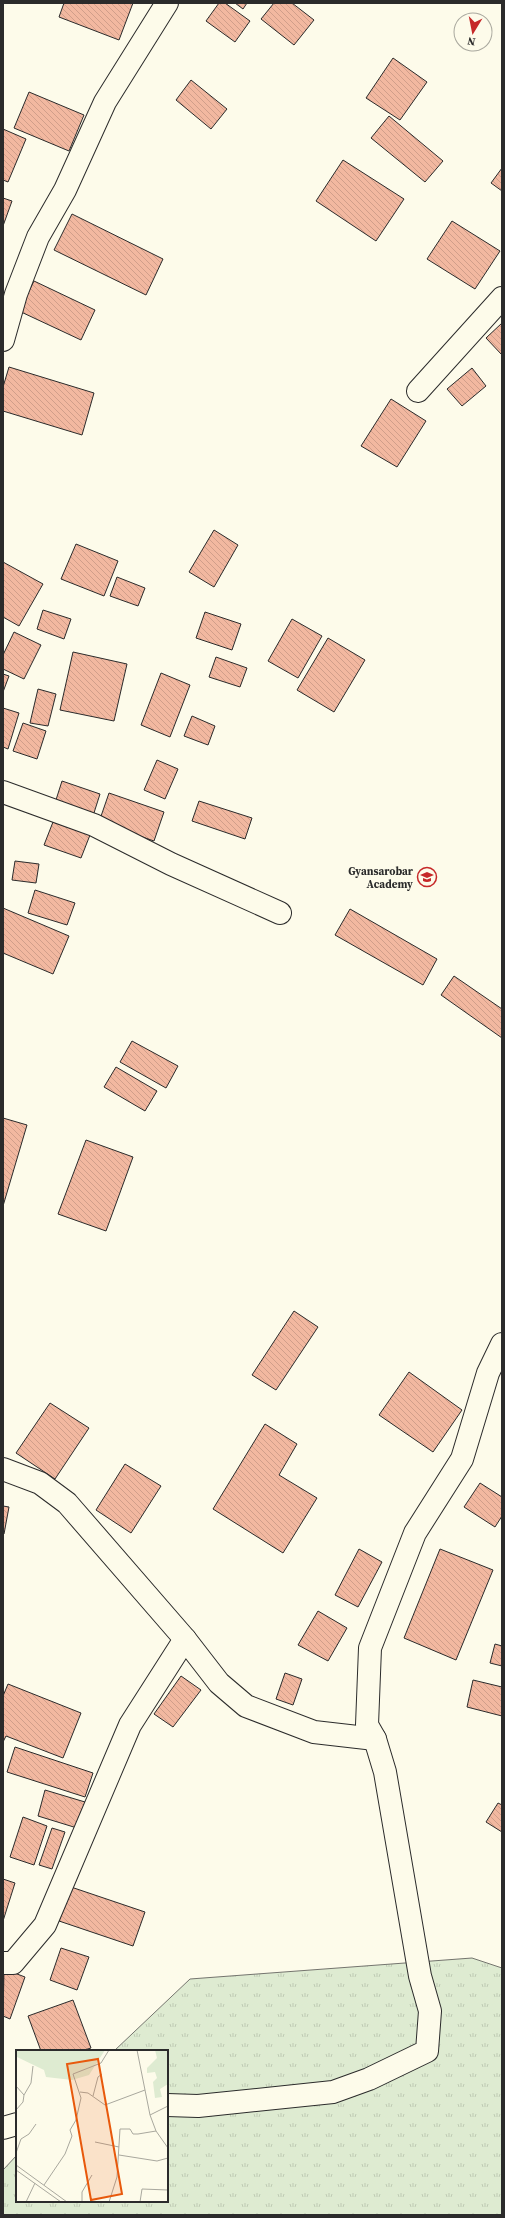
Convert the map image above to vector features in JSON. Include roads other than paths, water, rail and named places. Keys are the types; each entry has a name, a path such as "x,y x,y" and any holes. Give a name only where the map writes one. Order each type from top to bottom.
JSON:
{"street":[{"path":"3,340 16,294 38,237 65,190 105,102 167,3"},
{"path":"418,391 502,298"},
{"path":"3,792 94,825 172,864 280,913"},
{"path":"168,2105 198,2106 333,2092 369,2079 427,2051 430,2011 420,1976 385,1772 376,1739 367,1725 370,1648 415,1533 462,1459 488,1373 502,1344"},
{"path":"3,1469 40,1483 67,1503 185,1639 219,1683 246,1706 314,1732 376,1739"},
{"path":"3,1962 13,1963 45,1925 130,1725 185,1639"},
{"path":"3,2128 16,2124"}],"place":[{"name":"Gyansarobar Academy","path":"427,877"}]}
